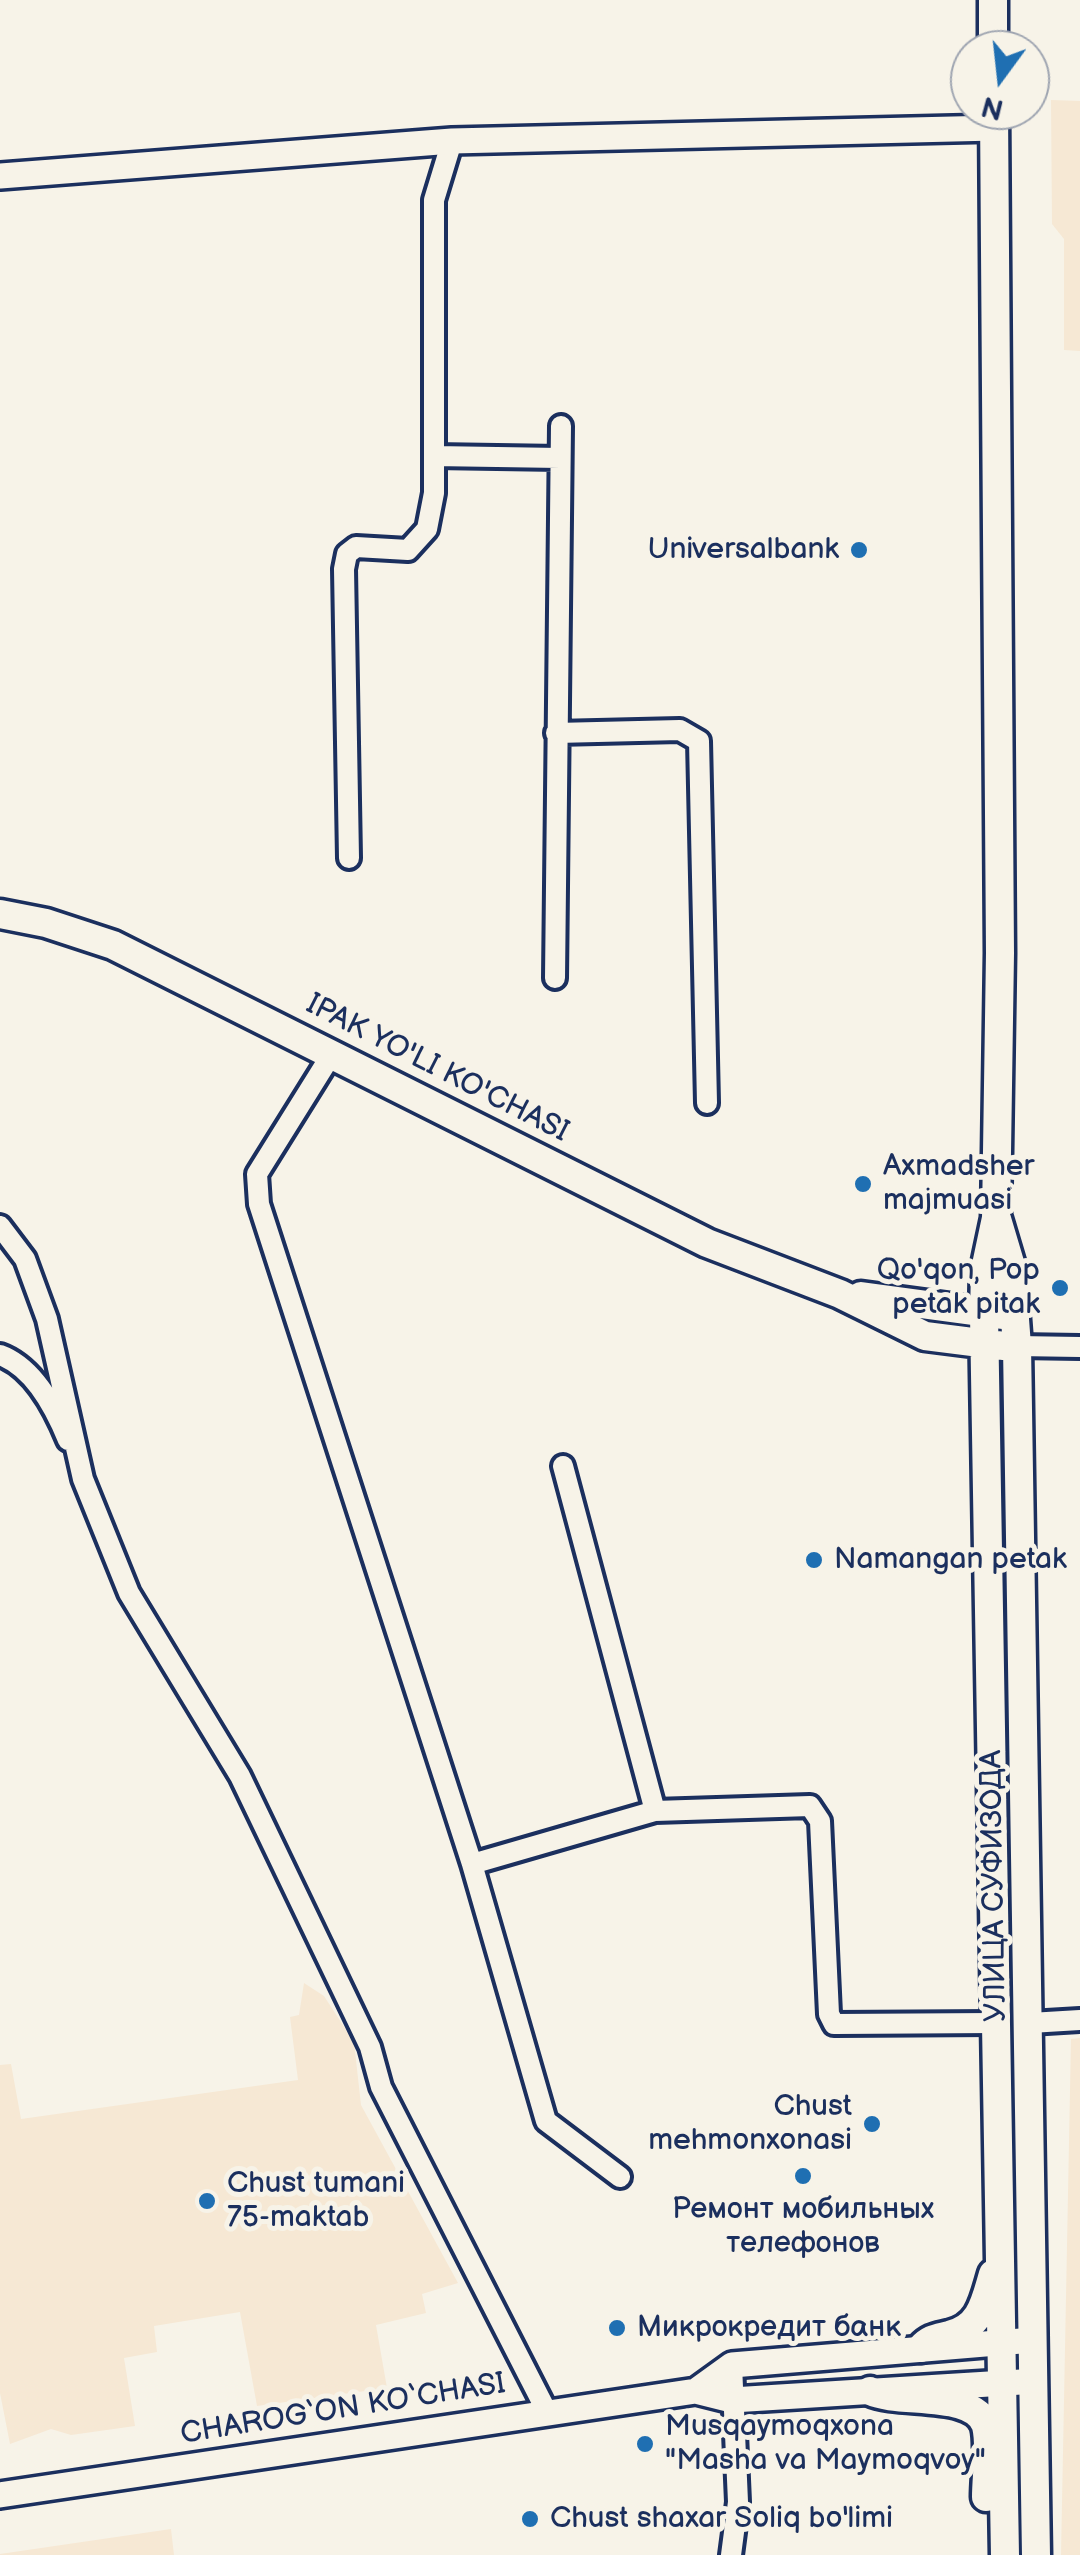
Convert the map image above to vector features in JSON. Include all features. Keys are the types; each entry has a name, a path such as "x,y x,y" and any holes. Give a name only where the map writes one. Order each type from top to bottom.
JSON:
{"main road":[{"path":"993,0 994,30"},
{"path":"995,130 1000,953 996,1218"},
{"name":"IPAK YO'LI KO'CHASI","path":"0,914 46,923 113,945 707,1243 840,1294 925,1336 986,1346 1017,1346"},
{"name":"УЛИЦА СУФИЗОДА","path":"996,1218 986,1270 984,1314 994,2023 1006,2383 1005,2548"},
{"name":"УЛИЦА СУФИЗОДА","path":"996,1218 1011,1266 1017,1346 1036,2555"},
{"name":"IPAK YO'LI KO'CHASI","path":"840,1294 1015,1315"},
{"path":"921,2348 933,2338 967,2329 978,2319 1000,2264"},
{"path":"870,2391 887,2399 952,2401 975,2410 986,2424 986,2514 1005,2548"}],"street":[{"path":"0,176 452,142 950,121"},
{"path":"349,858 347,554 356,548 408,550 421,540 434,493 434,200 452,142"},
{"path":"556,978 561,426"},
{"path":"434,456 560,458"},
{"path":"556,733 680,730 699,741 706,1103"},
{"path":"332,1052 257,1174 259,1204 472,1864 546,2121 620,2177"},
{"path":"0,1226 25,1260 47,1319 84,1479"},
{"path":"1017,1346 1080,1346"},
{"path":"0,1355 18,1364 36,1382 61,1423 129,1594 240,1776 370,2048 381,2087 547,2412"},
{"path":"564,1466 655,1811"},
{"path":"472,1864 655,1811 810,1806 820,1821 828,2014 834,2024 994,2023"},
{"path":"1030,2023 1080,2020"},
{"name":"CHAROG‘ON KO‘CHASI","path":"696,2390 732,2365 1034,2340"},
{"path":"731,2555 738,2502 732,2365"},
{"name":"CHAROG‘ON KO‘CHASI","path":"0,2495 696,2390 732,2400 1034,2382"}],"shaded area":[{"path":"1051,100 1080,101 1080,351 1064,350 1064,239 1052,224"},
{"name":"Chust tumani 75-maktab","path":"304,1983 324,1996 354,2042 361,2105 458,2283 422,2294 426,2313 376,2325 387,2388 257,2406 240,2312 154,2326 157,2352 124,2358 135,2426 71,2435 51,2429 10,2444 0,2393 0,2065 11,2064 21,2119 298,2080 290,2017 299,2015"},
{"path":"1080,2038 1080,2555 1061,2555 1071,2039"},
{"path":"171,2529 174,2555 0,2555 0,2554"}],"place":[{"name":"Universalbank","path":"859,550"},
{"name":"Axmadsher majmuasi","path":"863,1184"},
{"name":"Qo'qon, Pop petak pitak","path":"1060,1288"},
{"name":"Namangan petak","path":"814,1560"},
{"name":"Chust mehmonxonasi","path":"872,2124"},
{"name":"Ремонт мобильных телефонов","path":"803,2176"},
{"name":"Chust tumani 75-maktab","path":"207,2201"},
{"name":"Микрокредит банк","path":"617,2328"},
{"name":"Musqaymoqxona \"Masha va Maymoqvoy\"","path":"645,2444"},
{"name":"Chust shaxar Soliq bo'limi","path":"530,2519"}]}
